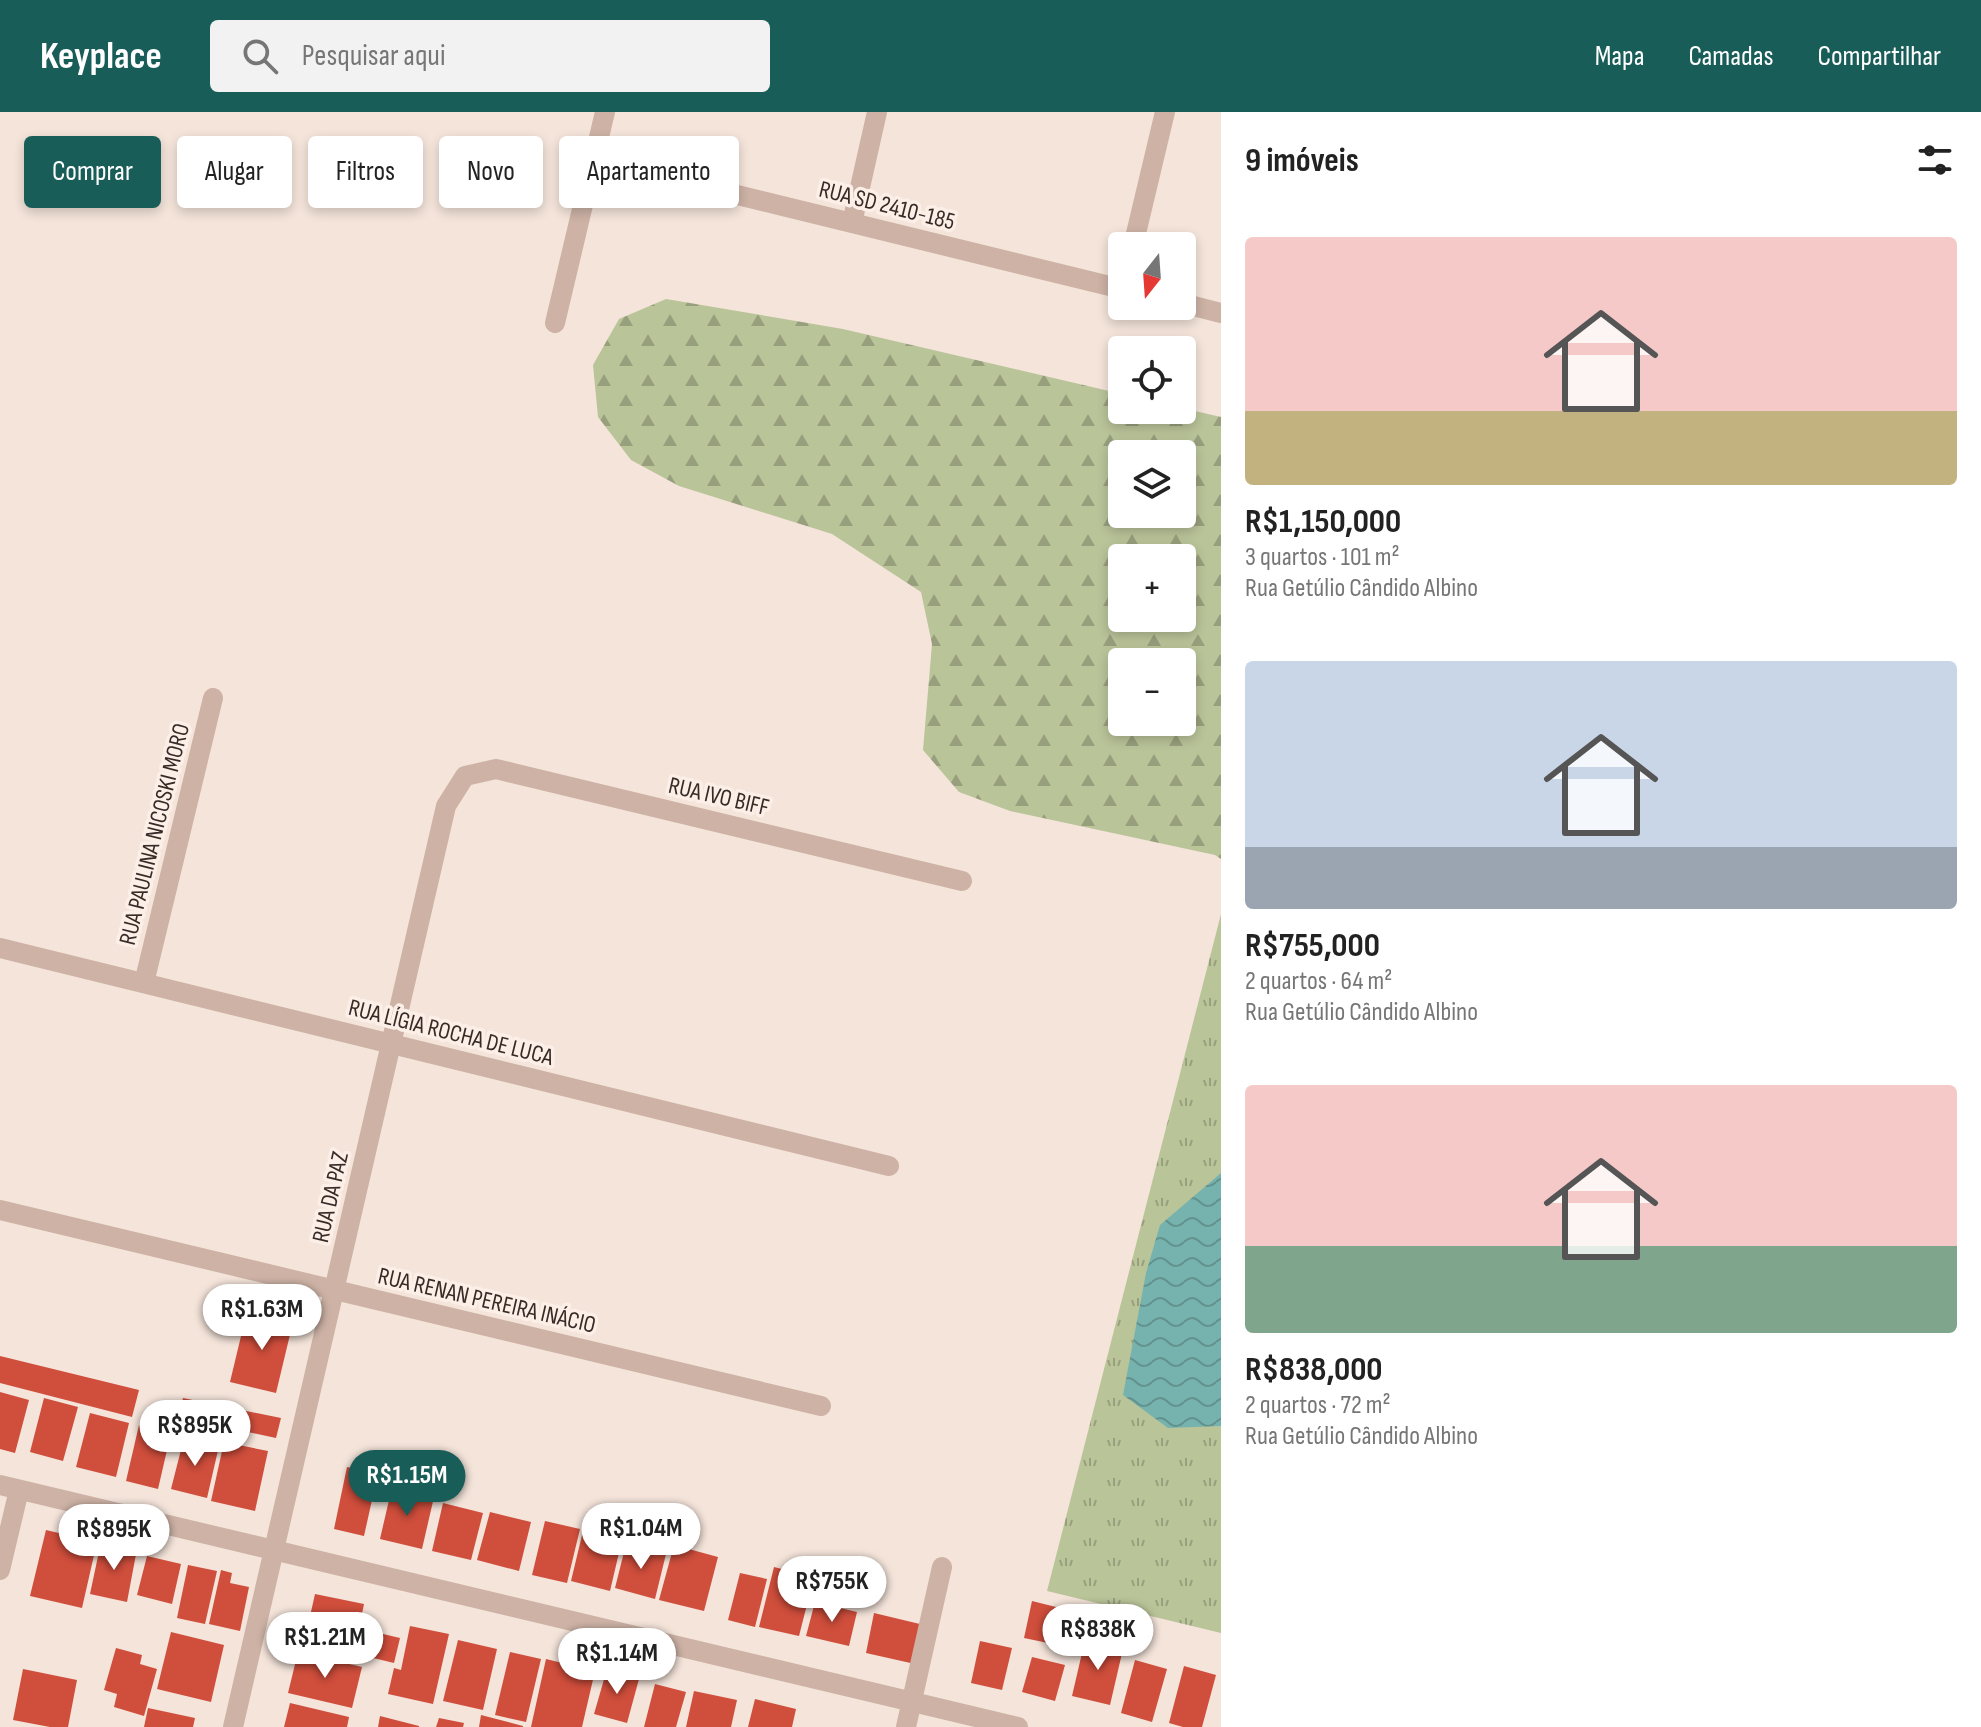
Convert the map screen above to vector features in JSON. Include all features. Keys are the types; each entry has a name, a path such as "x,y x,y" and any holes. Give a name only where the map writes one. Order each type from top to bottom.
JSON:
{"street":[{"path":"600,136 605,112"},
{"path":"852,223 877,112"},
{"path":"1136,232 1165,112"},
{"name":"RUA SD 2410-185","path":"739,195 1108,286"},
{"path":"555,323 583,208"},
{"path":"1196,307 1221,313"},
{"name":"RUA PAULINA NICOSKI MORO","path":"144,983 213,698"},
{"name":"RUA IVO BIFF","path":"465,776 496,769 962,881"},
{"name":"RUA DA PAZ","path":"233,1727 446,806 465,776"},
{"name":"RUA LÍGIA ROCHA DE LUCA","path":"0,948 889,1166"},
{"name":"RUA RENAN PEREIRA INÁCIO","path":"0,1210 821,1406"},
{"path":"0,1570 10,1487 1018,1727"},
{"path":"906,1727 942,1567"}],"green space":[{"path":"666,299 843,329 1108,391 1108,424 1196,424 1196,411 1221,417 1221,859 1215,855 1010,811 959,792 923,750 932,644 921,592 832,534 679,486 631,460 598,417 593,365 619,319"},
{"path":"1221,914 1221,1633 1047,1591"}],"water":[{"path":"1221,1173 1221,1426 1168,1428 1123,1395 1146,1273 1160,1225"}],"building":[{"path":"247,1311 293,1322 276,1393 230,1382"},
{"path":"0,1356 139,1390 132,1417 0,1383"},
{"path":"0,1392 29,1400 15,1453 0,1449"},
{"path":"44,1398 78,1407 63,1461 30,1452"},
{"path":"183,1398 281,1418 276,1438 248,1432 246,1440 177,1426"},
{"path":"90,1413 129,1423 116,1477 76,1467"},
{"path":"139,1425 171,1433 158,1489 126,1481"},
{"path":"184,1438 219,1446 207,1498 171,1489"},
{"path":"224,1442 268,1451 255,1511 211,1501"},
{"path":"347,1467 378,1473 364,1536 334,1529"},
{"path":"392,1487 434,1497 422,1549 380,1539"},
{"path":"443,1503 483,1513 471,1560 432,1551"},
{"path":"490,1512 531,1522 519,1571 477,1560"},
{"path":"545,1521 580,1529 567,1583 532,1575"},
{"path":"46,1530 97,1542 82,1608 30,1596"},
{"path":"583,1531 622,1540 610,1591 571,1581"},
{"path":"101,1542 137,1549 127,1602 90,1594"},
{"path":"626,1544 666,1554 655,1599 615,1588"},
{"path":"674,1545 718,1557 704,1611 659,1600"},
{"path":"147,1556 181,1564 172,1604 137,1595"},
{"path":"188,1565 217,1571 205,1624 177,1618"},
{"path":"774,1567 814,1577 799,1636 759,1627"},
{"path":"221,1570 232,1573 230,1583 249,1587 240,1631 209,1624"},
{"path":"740,1573 767,1579 755,1627 728,1620"},
{"path":"315,1594 364,1604 354,1654 304,1643"},
{"path":"1032,1601 1056,1607 1048,1643 1024,1638"},
{"path":"815,1602 857,1612 849,1646 806,1636"},
{"path":"1081,1605 1134,1618 1127,1645 1073,1631"},
{"path":"874,1613 924,1625 915,1664 866,1653"},
{"path":"410,1626 449,1634 433,1704 388,1694 394,1668 401,1670"},
{"path":"362,1629 400,1638 394,1663 357,1654"},
{"path":"171,1632 224,1645 211,1702 157,1689"},
{"path":"458,1640 497,1649 483,1710 443,1701"},
{"path":"1085,1640 1123,1649 1110,1705 1072,1696"},
{"path":"980,1641 1012,1648 1002,1690 971,1683"},
{"path":"116,1648 142,1655 140,1664 157,1669 144,1716 114,1707 117,1694 104,1690"},
{"path":"298,1652 362,1667 352,1708 288,1693"},
{"path":"510,1652 541,1659 526,1722 495,1715"},
{"path":"1032,1657 1065,1665 1055,1701 1022,1692"},
{"path":"546,1659 595,1671 582,1727 531,1727"},
{"path":"1135,1660 1167,1669 1152,1722 1121,1713"},
{"path":"1184,1666 1216,1675 1202,1727 1169,1723"},
{"path":"23,1669 77,1680 68,1727 13,1720"},
{"path":"607,1669 639,1679 627,1723 594,1714"},
{"path":"655,1684 686,1692 676,1727 644,1727"},
{"path":"694,1691 737,1700 731,1727 686,1727"},
{"path":"755,1699 796,1709 792,1727 748,1727"},
{"path":"290,1703 349,1717 347,1727 284,1727"},
{"path":"148,1708 195,1718 193,1727 144,1727"},
{"path":"481,1715 523,1726 523,1727 479,1727"},
{"path":"380,1716 419,1726 419,1727 378,1727"},
{"path":"439,1718 464,1723 463,1727 436,1727"}]}
